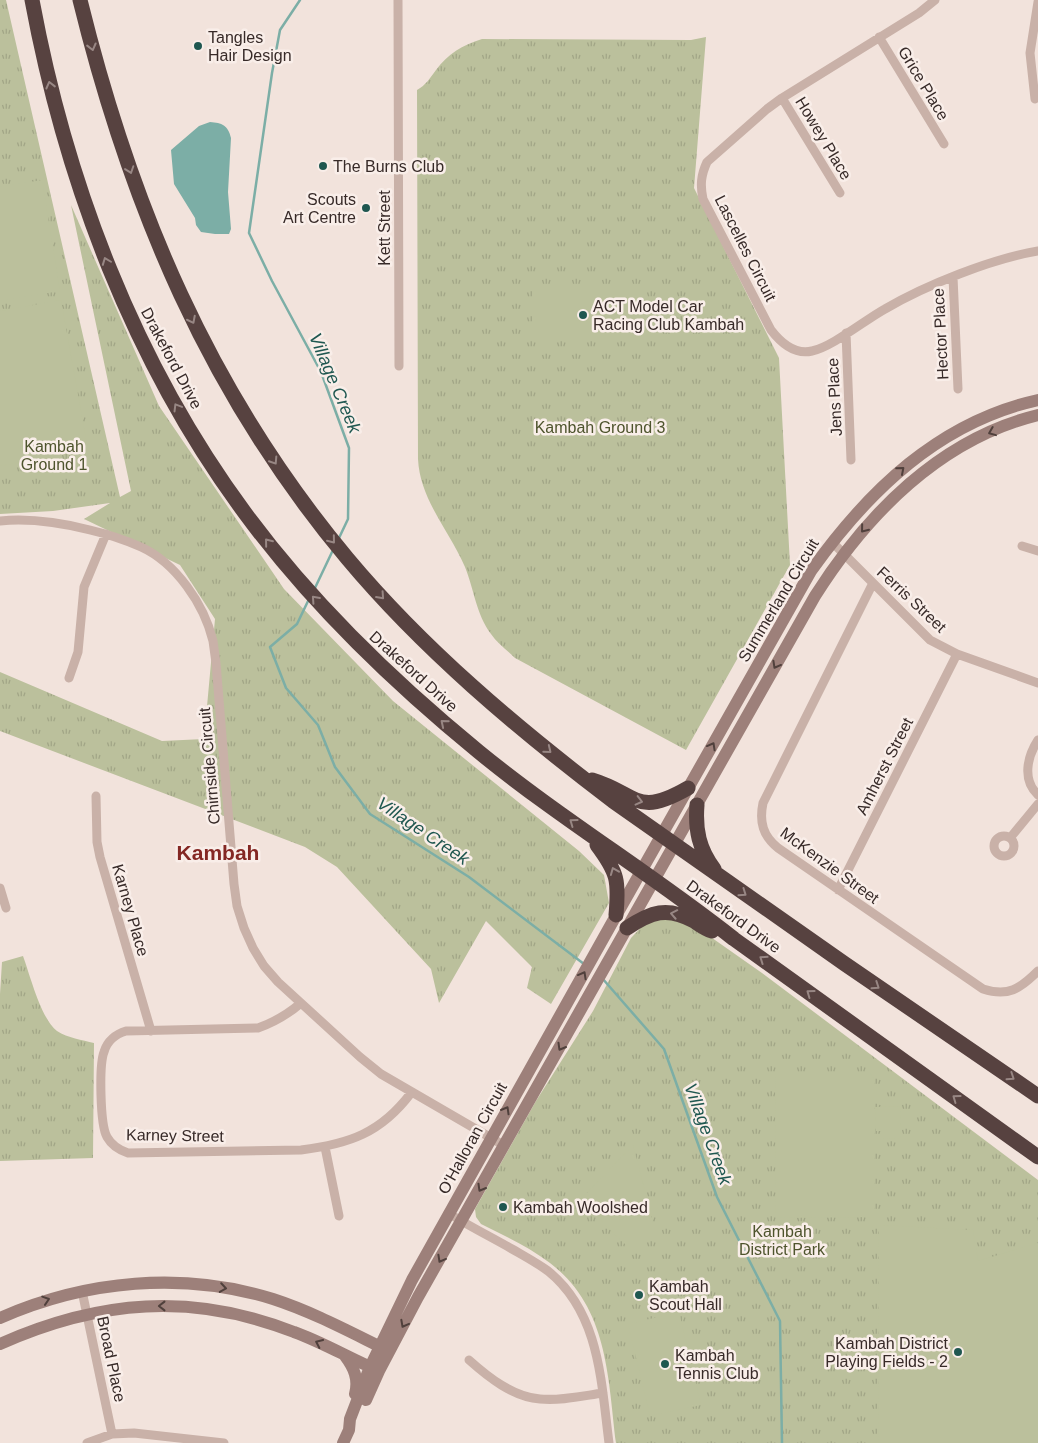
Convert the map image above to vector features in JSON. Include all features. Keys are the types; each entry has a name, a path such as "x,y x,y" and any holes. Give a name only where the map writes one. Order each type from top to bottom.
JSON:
{"highway":[{"name":"Drakeford Drive","path":"32,0 63,135 85,204 110,272 136,330 172,400 206,455 245,513 298,580 402,687 489,760 1038,1157"},
{"name":"Drakeford Drive","path":"80,0 113,121 137,190 160,249 203,341 220,375 282,474 348,559 393,609 442,658 518,726 579,775 718,876 1038,1096"},
{"path":"579,775 608,785 628,798 642,802 661,802 688,788"},
{"path":"696,805 697,837 706,858 718,876"},
{"path":"590,834 616,876 618,888 616,915"},
{"path":"627,928 651,914 671,913 685,916 706,929 734,939"}],"street":[{"name":"Kett Street","path":"398,0 399,366"},
{"name":"Lascelles Circuit","path":"935,0 919,13 767,109 707,162 700,182 703,199 771,330 779,340 794,350 812,352 823,348 885,309 912,295 953,277 1002,260 1038,252"},
{"path":"1035,99 1030,53 1038,2"},
{"name":"Grice Place","path":"879,37 944,144"},
{"name":"Howey Place","path":"782,98 840,193"},
{"name":"Hector Place","path":"953,277 958,390"},
{"name":"Jens Place","path":"846,333 851,460"},
{"name":"Summerland Circuit","path":"641,870 802,588 832,542 879,489 908,464 936,444 996,413 1038,400"},
{"name":"Summerland Circuit","path":"654,880 815,596 844,553 868,523 890,500 923,472 954,451 986,434 1038,415"},
{"name":"Chirnside Circuit","path":"0,521 47,522 77,526 142,547 167,565 188,589 205,618 213,641 237,906 244,928 258,957 278,982 370,1065 411,1093 505,1146"},
{"path":"69,678 78,652 84,587 106,534"},
{"name":"Ferris Street","path":"832,542 921,633 942,647 957,654 1038,683"},
{"path":"1022,546 1038,551"},
{"name":"McKenzie Street","path":"873,583 762,803 760,814 764,832 770,842 982,989 994,992 1018,989 1038,971"},
{"name":"Amherst Street","path":"838,890 957,654"},
{"path":"1038,740 1029,758 1028,770 1030,781 1038,795"},
{"name":"Karney Place","path":"96,796 97,842 100,857 151,1031"},
{"path":"1010,838 1038,804"},
{"name":"O'Halloran Circuit","path":"384,1349 396,1313 448,1214 641,870"},
{"name":"O'Halloran Circuit","path":"343,1443 349,1424 355,1424 374,1369 384,1349 462,1221 654,880"},
{"path":"0,888 6,908"},
{"name":"Karney Street","path":"300,1003 287,1015 273,1023 258,1028 121,1033 109,1041 101,1062 102,1123 108,1139 115,1147 128,1153 301,1150 325,1147 350,1141 372,1130 393,1114 411,1093"},
{"path":"325,1147 339,1216"},
{"path":"448,1214 546,1270 568,1292 581,1310 597,1353 609,1443"},
{"path":"0,1318 52,1298 82,1291 142,1283 178,1283 227,1288 274,1300 317,1316 384,1349"},
{"name":"Broad Place","path":"82,1291 112,1434"},
{"path":"268,1322 274,1300"},
{"path":"0,1344 32,1329 87,1314 121,1308 178,1306 223,1311 268,1322 296,1332 374,1369"},
{"path":"337,1325 368,1334 384,1326 396,1313"},
{"path":"345,1356 355,1371 357,1380 357,1389 349,1424"},
{"path":"469,1360 488,1377 525,1396 553,1399 603,1393"},
{"path":"87,1443 112,1434 134,1433 224,1443"}],"green space":[{"name":"Kambah Ground 1","path":"0,0 6,0 120,497 131,491 71,205 159,406 284,589 393,701 579,851 604,875 609,903 551,1004 527,988 532,967 486,921 439,1003 431,969 337,867 305,847 0,731 0,672 162,741 204,739 215,619 180,565 84,519 110,503 53,511 0,514"},
{"name":"Kambah Ground 3","path":"706,37 694,188 779,358 790,565 686,750 515,658 499,643 491,634 482,618 465,567 424,488 418,459 417,90 425,84 451,55 462,47 482,39 691,40"},
{"path":"42,180 60,291 0,301 0,187"},
{"name":"ACT Model Car Racing Club Kambah","path":"533,291 632,291 632,340 533,340"},
{"name":"Kambah Ground 1","path":"61,300 88,450 0,466 0,311"},
{"name":"Kambah District Park","path":"670,917 705,933 762,973 1038,1180 1038,1443 616,1443 607,1369 602,1345 584,1300 569,1281 542,1257 481,1224 476,1217 475,1209 536,1101 593,1011 631,938 646,922"},
{"path":"23,956 41,1007 51,1025 57,1031 66,1035 94,1043 93,1158 0,1161 0,994 2,962"},
{"path":"775,1073 870,1073 874,1079 874,1217 776,1218"},
{"path":"900,1106 901,1138 883,1139 883,1131 876,1131 875,1107"},
{"path":"633,1145 653,1222 628,1247 580,1200"},
{"name":"Kambah District Playing Fields - 2","path":"879,1225 973,1230 978,1261 1038,1243 1038,1443 878,1443"},
{"name":"Kambah Tennis Club","path":"679,1312 701,1405 650,1416 628,1324"}],"water":[{"path":"210,122 224,126 231,138 228,192 231,229 229,234 201,232 196,225 195,218 174,184 171,150 199,126"}],"waterway":[{"name":"Village Creek","path":"300,0 280,30 249,233 272,281 321,372 349,448 348,519 339,538"},
{"name":"Village Creek","path":"314,590 333,550"},
{"name":"Village Creek","path":"309,599 297,624 270,647 286,688 318,725 335,767 370,814 469,877 584,964"},
{"name":"Village Creek","path":"602,978 664,1049 717,1197 780,1321 782,1443"}],"place":[{"name":"Tangles Hair Design","path":"198,46"},
{"name":"The Burns Club","path":"323,166"},
{"name":"Scouts Art Centre","path":"366,208"},
{"name":"ACT Model Car Racing Club Kambah","path":"583,315"},
{"name":"Kambah Woolshed","path":"503,1207"},
{"name":"Kambah Scout Hall","path":"639,1295"},
{"name":"Kambah District Playing Fields - 2","path":"958,1352"},
{"name":"Kambah Tennis Club","path":"665,1364"}],"district":[{"name":"Kambah","path":"218,853"}]}
